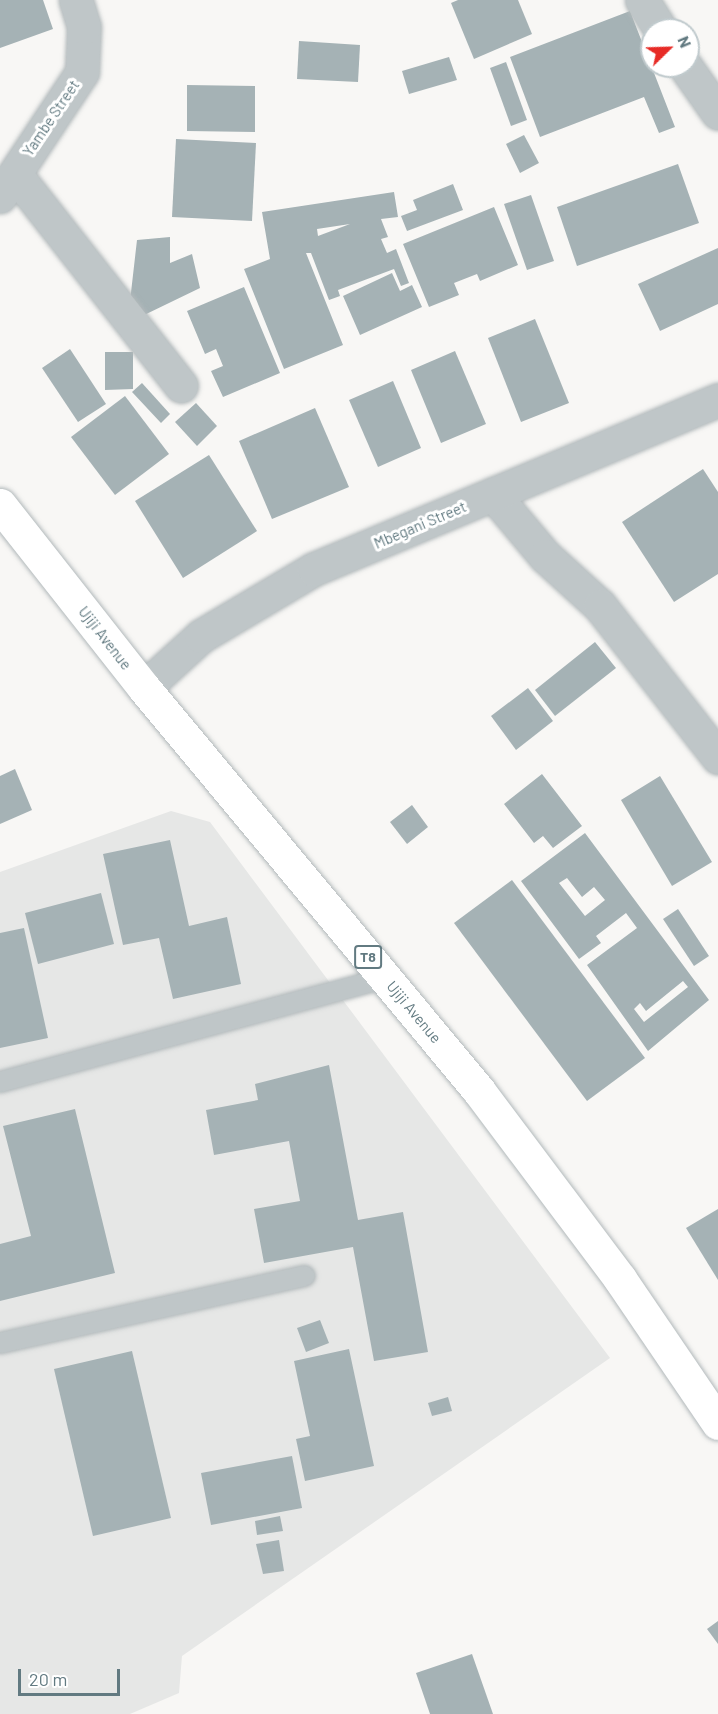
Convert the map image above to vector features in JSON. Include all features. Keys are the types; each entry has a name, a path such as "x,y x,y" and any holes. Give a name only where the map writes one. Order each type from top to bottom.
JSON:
{"highway":[{"name":"Ujiji Avenue","path":"0,504 144,688 386,978 564,1204 718,1423"}],"street":[{"name":"Yambe Street","path":"8,185 82,72 84,27 76,0"},
{"path":"642,0 654,18"},
{"path":"693,78 718,113"},
{"path":"8,185 181,386"},
{"name":"Mbegani Street","path":"144,688 201,636 314,569 718,400"},
{"path":"493,494 546,556 600,606 718,757"}],"lane":[{"path":"0,1082 386,978"},
{"path":"0,1342 305,1276"}],"shaded area":[{"path":"171,811 210,822 610,1358 182,1656 179,1693 130,1714 0,1714 0,872"}],"building":[{"path":"0,0 43,0 53,29 0,48"},
{"path":"458,0 518,0 532,34 474,59 451,3"},
{"path":"630,11 640,37 640,78 656,78 675,127 659,133 644,97 540,137 510,57"},
{"path":"299,41 360,45 358,82 297,79"},
{"path":"449,57 457,80 409,94 402,71"},
{"path":"506,62 527,120 511,126 490,68"},
{"path":"187,85 255,86 255,132 187,131"},
{"path":"524,135 539,163 520,173 506,144"},
{"path":"176,139 256,143 252,221 172,217"},
{"path":"678,164 699,223 577,266 557,207"},
{"path":"453,184 463,210 407,231 401,216 417,210 413,200"},
{"path":"394,192 398,217 381,219 388,237 381,239 387,253 396,249 409,283 401,286 394,269 338,290 340,296 329,300 311,253 306,253 343,345 284,369 244,269 270,259 262,212","holes":["350,224 318,236 317,229"]},
{"path":"531,195 554,261 527,270 504,204"},
{"path":"494,207 518,265 480,281 477,274 454,283 459,295 429,307 403,244"},
{"path":"170,237 170,263 192,254 200,288 138,318 129,310 137,240"},
{"path":"718,248 718,304 660,331 638,284"},
{"path":"392,273 400,291 412,285 422,307 360,335 343,296"},
{"path":"244,287 280,373 223,397 211,371 223,366 216,349 205,354 187,311"},
{"path":"535,319 569,403 521,422 488,338"},
{"path":"70,349 106,404 78,422 42,368"},
{"path":"455,351 486,424 441,443 411,370"},
{"path":"105,352 133,352 133,389 105,390"},
{"path":"393,381 421,448 378,467 349,400"},
{"path":"142,383 170,414 161,423 132,392"},
{"path":"125,396 169,454 115,495 71,437"},
{"path":"196,403 217,426 197,446 175,422"},
{"path":"315,408 349,487 272,519 239,441"},
{"path":"209,455 257,531 183,578 135,501"},
{"path":"703,469 718,492 718,574 674,602 622,522"},
{"path":"595,642 616,668 555,716 535,690"},
{"path":"528,688 553,721 516,750 491,716"},
{"path":"15,769 32,810 0,824 0,776"},
{"path":"542,774 582,826 553,848 543,836 534,843 504,804"},
{"path":"660,776 712,862 672,886 621,800"},
{"path":"412,805 428,827 407,844 390,822"},
{"path":"585,833 709,1000 648,1051 587,965 637,928 626,913 596,936 601,943 579,959 521,881","holes":["567,878 582,897 594,887 605,900 585,916 559,883","683,981 688,987 644,1022 634,1009 640,1003 646,1011"]},
{"path":"170,840 189,926 227,917 241,984 173,999 159,938 123,945 103,854"},
{"path":"512,880 645,1058 587,1101 454,923"},
{"path":"101,893 114,944 38,964 25,913"},
{"path":"678,909 709,956 694,966 663,919"},
{"path":"24,928 48,1038 0,1048 0,933"},
{"path":"329,1065 358,1220 403,1212 428,1352 374,1361 353,1247 264,1263 254,1209 300,1201 289,1141 214,1155 206,1110 258,1100 255,1084"},
{"path":"75,1109 115,1273 0,1301 0,1244 31,1236 3,1126"},
{"path":"718,1209 718,1280 686,1228"},
{"path":"320,1320 329,1343 306,1352 297,1328"},
{"path":"349,1349 374,1466 305,1481 296,1439 310,1436 294,1361"},
{"path":"132,1351 171,1518 93,1536 54,1369"},
{"path":"448,1397 452,1411 432,1416 428,1403"},
{"path":"292,1456 302,1508 211,1525 201,1473"},
{"path":"280,1516 283,1531 257,1535 255,1521"},
{"path":"279,1540 284,1571 263,1574 256,1544"},
{"path":"718,1621 718,1644 707,1629"},
{"path":"472,1654 493,1714 430,1714 416,1673"}]}
